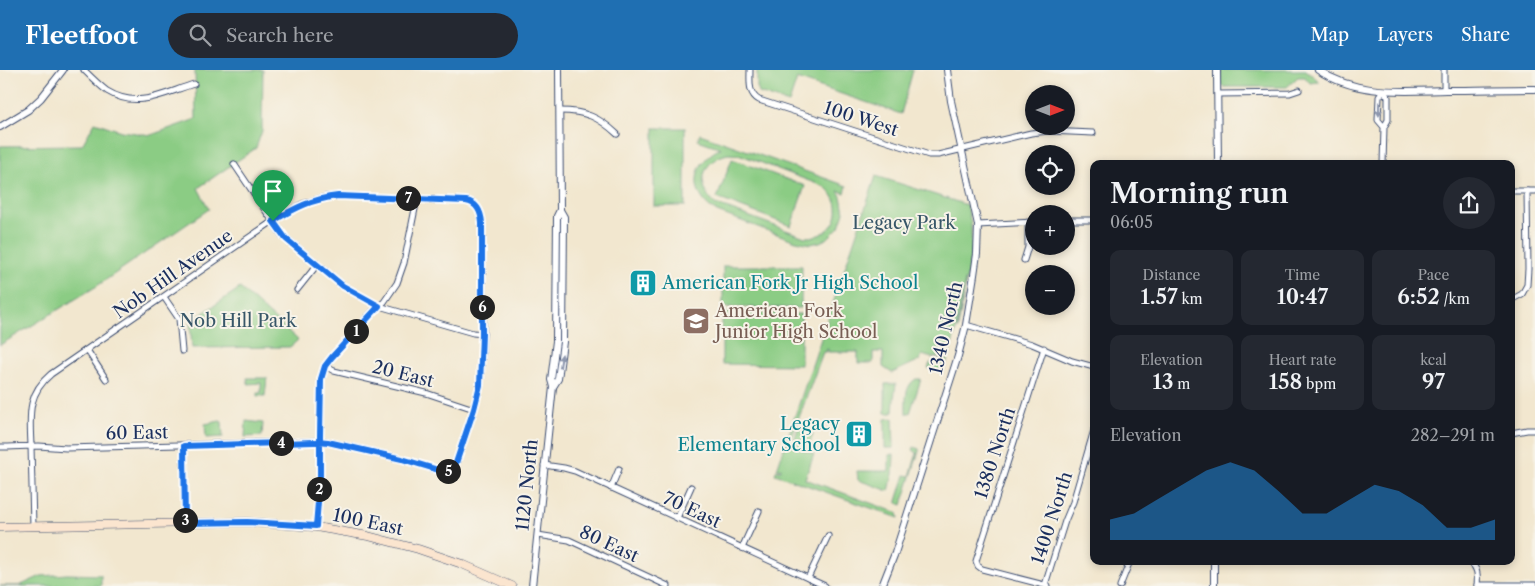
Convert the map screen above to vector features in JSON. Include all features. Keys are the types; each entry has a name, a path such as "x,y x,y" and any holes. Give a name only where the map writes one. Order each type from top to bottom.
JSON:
{"main road":[{"name":"100 East","path":"0,527 247,522 316,526 418,548 462,564 512,586"}],"street":[{"path":"0,127 28,110 41,98 63,70"},
{"path":"84,70 108,91 120,97 134,100 148,99 194,84"},
{"name":"1120 North","path":"532,586 553,387 558,379 563,342 564,217 560,210 559,70"},
{"name":"100 West","path":"750,70 750,86 754,97 924,154 938,155 1040,132 1093,133"},
{"name":"1340 North","path":"882,586 896,553 950,382 966,324 977,254 978,225 950,94 947,70"},
{"path":"1217,70 1218,160"},
{"path":"1318,70 1353,86 1383,91 1535,89"},
{"path":"1444,70 1444,90"},
{"path":"1218,94 1290,93 1299,90"},
{"path":"1383,91 1379,97 1378,120 1384,127"},
{"path":"1383,91 1388,97 1388,120 1384,127 1383,160"},
{"path":"560,111 574,111 590,115 606,123 617,134"},
{"path":"234,164 286,239 350,291 379,306 482,334 480,385 474,409"},
{"path":"1515,191 1535,191"},
{"path":"1515,298 1522,294 1527,284 1527,192"},
{"name":"Nob Hill Avenue","path":"31,446 31,404 34,394 40,385 51,374 273,221 302,204 325,197 347,195 466,201 473,203 482,215 482,334"},
{"path":"316,526 320,478 321,379 325,366 373,311 384,302 400,274 416,198"},
{"path":"1075,220 1090,220"},
{"path":"978,225 1025,222"},
{"path":"1024,260 1026,255"},
{"path":"298,290 318,265"},
{"path":"164,297 179,319 182,352"},
{"path":"966,324 1044,348 1072,361 1090,366"},
{"name":"1380 North","path":"1044,348 976,561 982,569 1047,586"},
{"path":"86,350 106,378"},
{"name":"20 East","path":"325,366 334,371 417,391 474,409"},
{"name":"60 East","path":"0,447 66,448 328,442 396,457 440,471 450,471 456,463 474,409"},
{"path":"1515,432 1535,430"},
{"path":"31,446 33,526"},
{"path":"184,446 185,523"},
{"name":"1400 North","path":"1047,586 1065,521 1074,502 1090,448"},
{"name":"70 East","path":"544,465 570,469 825,586"},
{"path":"611,488 619,470"},
{"path":"677,518 691,487"},
{"path":"742,548 759,511"},
{"name":"80 East","path":"538,534 569,540 668,586"},
{"path":"808,578 828,536"},
{"path":"1120,586 1128,565"},
{"path":"1214,565 1214,586"},
{"path":"1473,565 1478,573 1477,586 1535,585"}],"green space":[{"path":"195,70 263,70 262,131 256,148 198,188 209,209 97,286 0,345 0,146 82,145 95,122 121,131 151,135 196,119"},
{"path":"757,70 913,70 901,114 797,79 789,103 759,93"},
{"path":"1221,70 1306,70 1320,82 1310,83 1305,77 1298,77 1287,87 1224,87 1221,84"},
{"path":"654,128 685,128 685,206 654,206"},
{"path":"700,134 847,186 845,193 838,191 841,196 844,212 839,227 828,238 811,244 796,241 717,212 701,197 697,179 699,170 704,162 711,154 721,148 698,140","holes":["728,154 741,155 825,187 836,203 837,212 831,227 815,236 805,237 715,204 709,197 703,181 707,167 719,157"]},
{"path":"732,159 805,186 791,226 717,198"},
{"name":"Legacy Park","path":"876,176 967,205 971,224 972,247 958,329 965,280 949,356 932,358 922,355 920,360 892,373 883,367 883,352 873,352 873,363 858,363 858,352 828,352 827,349 826,352 823,352 789,445 814,454 805,479 898,513 899,518 775,474 776,471 781,470 781,468 777,469"},
{"path":"723,266 802,266 801,308 723,307"},
{"name":"Nob Hill Park","path":"240,288 298,340 290,347 192,348 190,322"},
{"path":"722,313 801,314 801,365 722,364"},
{"path":"948,358 943,372 928,368 930,363"},
{"path":"247,378 267,378 265,396 257,396 257,393 261,393 261,383 248,384"},
{"path":"916,379 921,379 910,413 906,413 906,399 909,386"},
{"path":"885,384 896,384 893,413 885,413"},
{"path":"893,418 894,448 885,448 885,419"},
{"path":"246,421 263,423 262,436 245,437"},
{"path":"222,422 223,437 206,438 205,424"},
{"path":"798,428 813,434 808,449 793,444"},
{"path":"914,447 919,449 919,451 902,505 897,503 897,501 905,475 910,476 917,453 913,450"},
{"path":"894,454 893,474 889,491 858,480 857,471 889,471 889,455"},
{"path":"67,574 101,575 101,586 19,586 41,576"}],"place":[{"name":"American Fork Jr High School","path":"643,283"},
{"name":"American Fork Junior High School","path":"696,321"},
{"name":"Legacy Elementary School","path":"859,434"}],"route":[{"path":"273,221 286,239 343,286 379,306 332,357 322,372 321,379 320,436 320,442 320,478 316,526 247,522 185,523 184,446 320,442 325,441 402,459 445,472 450,471 456,463 479,394 482,359 482,215 473,203 466,201 347,195 325,197 302,204 273,221"}]}
